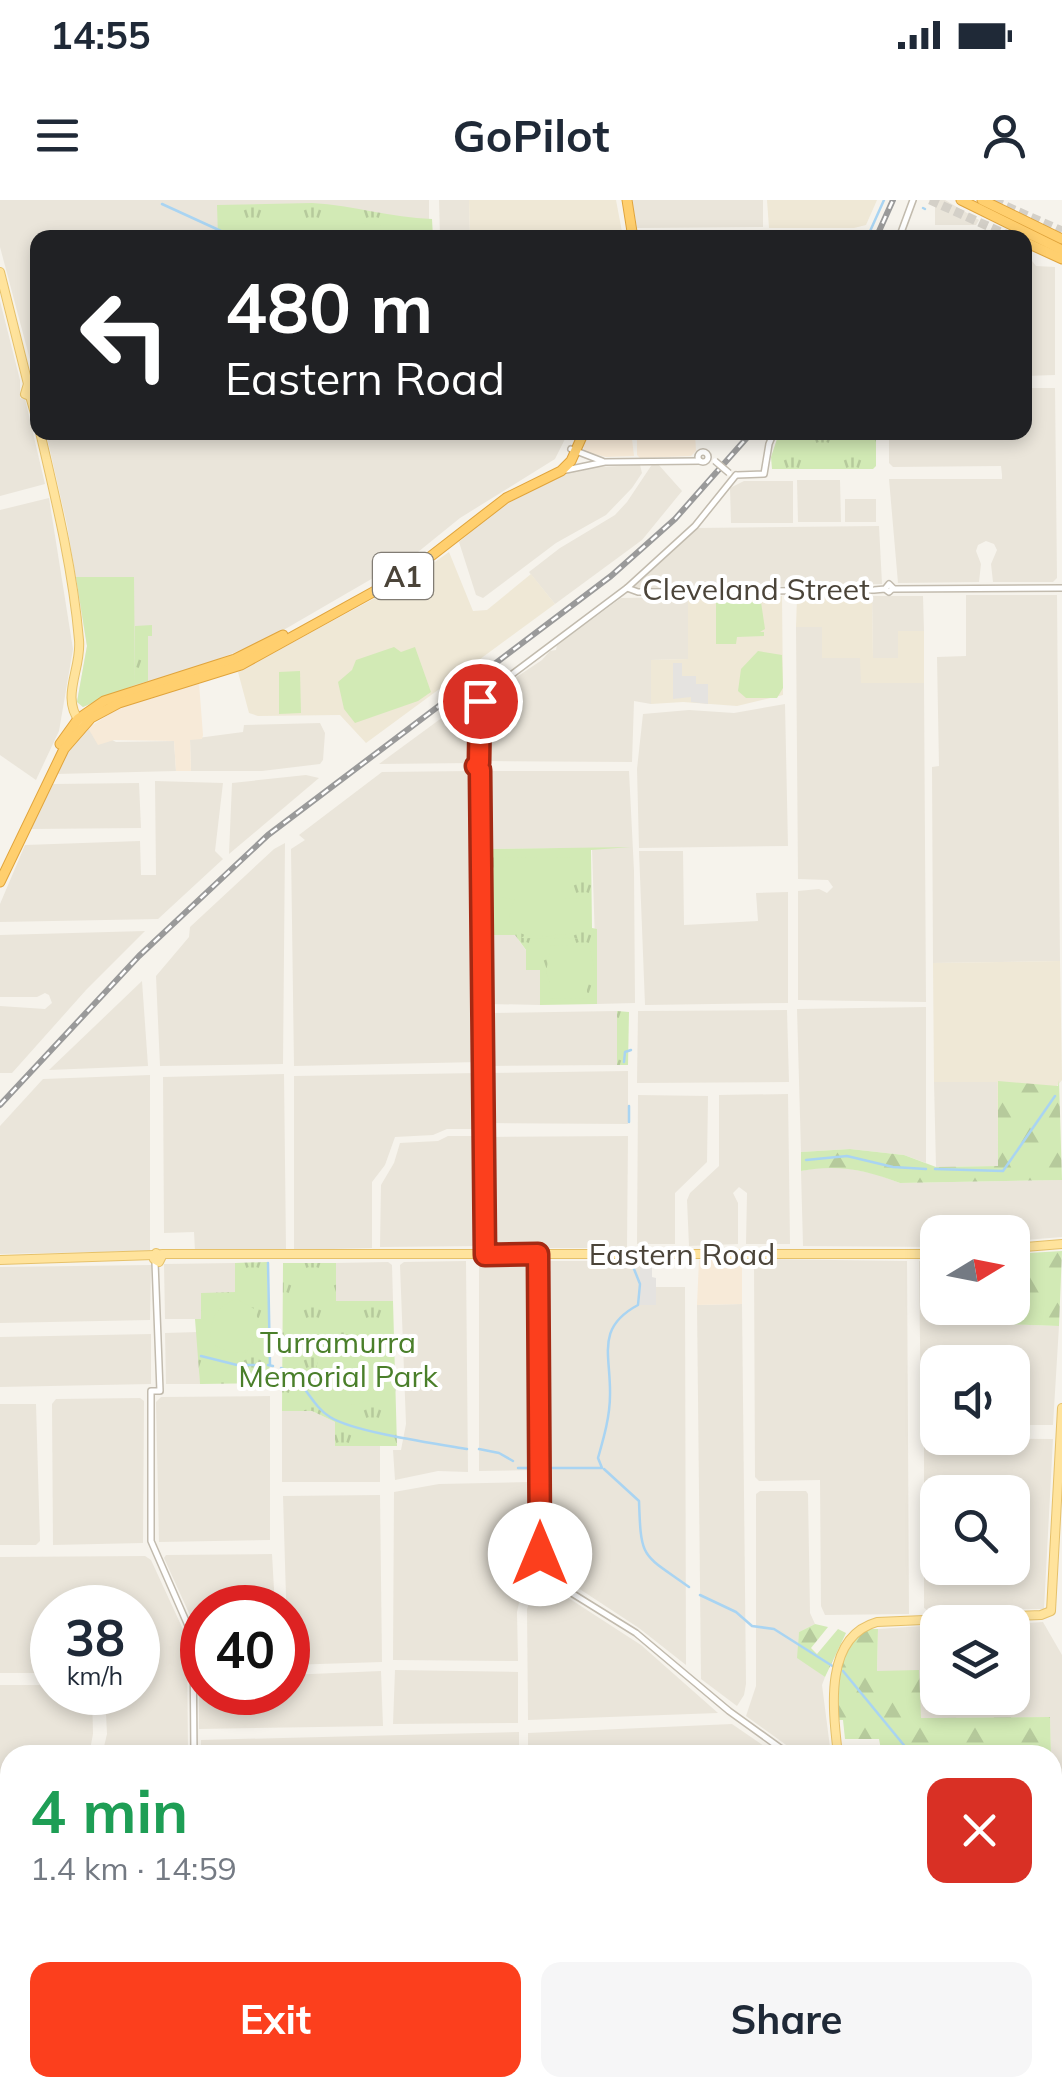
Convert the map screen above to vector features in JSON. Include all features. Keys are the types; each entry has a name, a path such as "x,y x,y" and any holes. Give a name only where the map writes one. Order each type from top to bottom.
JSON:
{"highway":[{"path":"624,200 629,230"},
{"path":"962,200 1022,230"},
{"path":"982,200 1062,240"},
{"path":"1032,235 1062,250"},
{"path":"1032,245 1062,258"},
{"name":"A1","path":"0,882 80,722 119,703 241,665 407,574 506,498 554,476 574,451 577,440"},
{"name":"A1","path":"0,868 59,746 104,701 246,655 423,558 504,494 552,471 574,451"}],"main road":[{"path":"0,272 30,381"},
{"path":"42,440 80,640 70,704 80,722"},
{"path":"1030,1247 1062,1244"},
{"name":"Eastern Road","path":"0,1260 920,1254"},
{"path":"837,1745 836,1681 846,1642 858,1629 877,1622 1041,1615 1051,1610 1062,1408"}],"street":[{"path":"902,230 913,200"},
{"path":"554,476 578,465 689,460 705,452 733,474 764,474 771,440"},
{"path":"574,451 605,462"},
{"path":"485,1255 478,708 483,696 627,588 695,526 733,474"},
{"name":"Cleveland Street","path":"627,588 638,592 1062,588"},
{"path":"538,1254 542,1572 636,1634 776,1745"},
{"path":"158,1261 160,1391 150,1391 151,1541 193,1637 194,1745"}],"shaded area":[{"path":"0,200 429,200 429,230 30,230 30,360 0,247"},
{"path":"439,200 469,200 470,230 440,230"},
{"path":"469,200 616,200 622,230 470,230"},
{"path":"632,200 763,200 763,227 637,228"},
{"path":"767,200 877,200 866,225 769,228"},
{"path":"929,200 945,200 979,220 976,225 935,225 935,207"},
{"path":"1032,261 1036,266 1055,267 1055,375 1032,376"},
{"path":"0,301 20,380 20,398 25,399 30,420 30,440 35,440 45,484 0,496"},
{"path":"1032,388 1055,388 1057,578 1053,582 993,582 991,564 997,550 986,541 976,551 981,564 979,582 898,583 889,479 1002,479 1002,475 1001,466 893,467 889,463 889,440 1032,440"},
{"path":"48,440 564,440 555,459 460,518 418,552 268,639 189,671 114,692 83,707 77,702 87,646 67,525"},
{"path":"585,440 632,440 634,456 606,457 585,452"},
{"path":"637,440 695,440 696,451 691,456 637,455"},
{"path":"653,463 682,491 642,540 555,604 529,572 615,515"},
{"path":"640,465 642,473 632,488 606,515 556,543 483,598 476,595 459,542 499,508 576,468"},
{"path":"797,480 840,480 841,522 798,522"},
{"path":"744,481 793,481 793,523 731,523 730,488"},
{"path":"49,498 73,649 59,731 36,780 0,755 0,510"},
{"path":"845,499 876,499 876,522 845,522"},
{"path":"879,526 882,584 633,588 695,528"},
{"path":"449,552 473,611 487,610 531,574 555,604 366,743 340,715 249,713 238,672 412,578"},
{"path":"966,595 1057,595 1060,961 933,963 932,767 939,766 937,657 966,656"},
{"path":"782,596 783,695 737,706 651,704 651,660 688,659 688,597"},
{"path":"872,596 923,596 924,631 898,631 898,658 873,658"},
{"path":"872,596 873,658 898,658 898,631 924,631 924,683 861,683 860,658 822,658 822,627 796,627 797,597"},
{"path":"688,597 688,659 651,660 651,704 634,701 632,762 484,761 483,709 491,694 556,650 557,645 621,598"},
{"path":"796,627 822,627 861,658 861,683 924,683 926,1002 798,1000 798,891 819,889 827,893 833,887 828,880 798,879"},
{"path":"673,663 682,663 682,676 696,676 696,684 708,684 708,704 691,702 691,697 673,699"},
{"path":"199,683 203,735 202,739 190,740 191,771 176,771 174,741 114,740 98,745 88,728 119,708"},
{"path":"473,695 472,763 379,764"},
{"path":"785,704 788,846 639,848 637,769 643,714 689,710 734,713"},
{"path":"320,723 325,733 320,764 262,771 191,771 190,739 243,732 244,725"},
{"path":"88,728 116,742 174,741 176,771 56,774 65,754"},
{"path":"488,771 629,771 635,1003 597,1004 592,848 486,849"},
{"path":"382,772 474,773 479,1062 294,1066 291,849 305,840 299,835"},
{"path":"306,775 319,778 229,854 232,783"},
{"path":"155,781 223,783 215,851 223,859 158,919 0,922 0,904 25,845 140,841 141,875 156,875"},
{"path":"139,783 141,828 30,829 53,784"},
{"path":"285,843 283,1064 160,1066 156,976 189,937 190,927"},
{"path":"639,851 683,851 684,925 758,921 756,893 788,892 788,1003 645,1005"},
{"path":"145,931 12,1073 0,1073 0,1006 45,1009 52,1003 45,993 37,997 0,997 0,935"},
{"path":"487,935 515,935 540,970 540,1005 489,1004"},
{"path":"1060,961 1062,1080 998,1158 997,1082 934,1082 933,963"},
{"path":"142,981 148,1066 49,1070"},
{"path":"926,1007 926,1163 904,1155 850,1149 801,1152 797,1009"},
{"path":"787,1010 789,1082 637,1083 638,1011"},
{"path":"617,1011 617,1065 489,1066 488,1015 492,1013"},
{"path":"628,1071 628,1124 489,1123 490,1073"},
{"path":"478,1073 479,1129 447,1129 433,1135 395,1137 385,1165 372,1182 372,1248 294,1250 294,1076"},
{"path":"284,1074 286,1250 195,1251 194,1232 164,1233 163,1077"},
{"path":"150,1075 150,1251 0,1254 0,1126 43,1079"},
{"path":"998,1081 998,1166 936,1167 934,1082"},
{"path":"788,1094 790,1244 746,1244 747,1193 739,1187 733,1193 738,1203 738,1244 689,1246 687,1200 719,1166 719,1095"},
{"path":"638,1095 708,1096 707,1162 675,1193 675,1244 637,1244"},
{"path":"448,1136 479,1136 480,1246 380,1247 381,1185 400,1143 438,1141"},
{"path":"628,1136 627,1248 492,1248 490,1137"},
{"path":"831,1165 900,1183 1062,1180 1062,1237 1030,1240 1030,1215 920,1215 920,1247 803,1246 801,1171"},
{"path":"742,1259 742,1304 697,1305 699,1260"},
{"path":"466,1261 468,1472 438,1471 395,1480 393,1450 401,1450 406,1424 400,1265"},
{"path":"479,1261 532,1261 533,1470 479,1471"},
{"path":"544,1261 640,1261 641,1305 655,1305 656,1287 685,1287 686,1665 639,1628 546,1567"},
{"path":"640,1261 652,1261 656,1305 640,1305"},
{"path":"907,1261 909,1614 825,1615 821,1606 820,1480 759,1481 755,1477 754,1262"},
{"path":"919,1261 920,1325 1059,1326 1053,1425 1030,1425 1030,1345 920,1345"},
{"path":"235,1263 235,1292 201,1319 165,1319 164,1264"},
{"path":"336,1263 392,1265 393,1301 335,1301"},
{"path":"151,1265 150,1320 0,1323 0,1267"},
{"path":"742,1304 746,1684 737,1706 701,1679 697,1305"},
{"path":"198,1332 200,1384 166,1384 165,1333"},
{"path":"151,1334 151,1384 0,1387 0,1337"},
{"path":"270,1396 270,1540 159,1542 156,1402 161,1397"},
{"path":"56,1399 144,1401 143,1543 53,1545 52,1404"},
{"path":"0,1404 36,1404 40,1541 36,1545 0,1545"},
{"path":"282,1411 312,1411 335,1422 335,1446 380,1446 380,1482 282,1482"},
{"path":"1030,1439 1053,1439 1044,1609 1030,1609 1030,1605 924,1605 924,1585 1030,1585 1030,1475 924,1475 924,1455 1030,1455"},
{"path":"531,1482 533,1568 517,1612 518,1661 393,1660 394,1492 439,1484"},
{"path":"756,1494 808,1494 810,1613 815,1624 799,1632 798,1657 825,1677 822,1685 830,1745 786,1745 746,1716 756,1686"},
{"path":"380,1495 382,1662 310,1664 310,1585 286,1585 283,1496"},
{"path":"272,1554 274,1585 180,1585 180,1593 166,1555"},
{"path":"145,1556 151,1560 180,1623 180,1715 188,1715 188,1745 104,1745 106,1715 160,1715 160,1585 30,1585 30,1673 0,1673 0,1557"},
{"path":"539,1579 641,1645 718,1713 528,1720 527,1609"},
{"path":"1043,1622 1062,1655 1062,1745 1051,1745 1050,1717 921,1718 877,1672 878,1629 920,1626 920,1715 1030,1715 1030,1623"},
{"path":"395,1670 518,1672 518,1723 393,1724"},
{"path":"381,1671 383,1726 199,1729 199,1715 310,1715 310,1674"},
{"path":"0,1685 30,1685 30,1715 93,1715 91,1745 0,1745"},
{"path":"732,1724 762,1745 528,1745 528,1733"},
{"path":"519,1732 519,1745 201,1745 201,1740"}],"green space":[{"path":"217,205 343,206 432,219 433,230 218,230"},
{"path":"361,223 390,230 339,230"},
{"path":"777,440 876,440 873,469 772,469"},
{"path":"76,577 134,577 135,685 83,707 77,702 87,646"},
{"path":"716,601 761,602 765,629 760,632 764,636 737,637 736,644 716,644"},
{"path":"152,625 152,636 148,636 148,681 135,685 135,626"},
{"path":"394,647 401,652 415,647 431,692 418,701 355,723 344,709 338,682 352,670 356,660"},
{"path":"758,651 782,655 783,688 777,698 746,698 738,691 741,669"},
{"path":"300,671 301,713 279,714 279,672"},
{"path":"631,847 591,850 597,1004 540,1005 540,970 526,970 526,950 515,935 487,935 486,849"},
{"path":"496,858 572,858 572,896 562,898 581,899 581,933 540,936 583,939 521,938 526,935 516,932 510,913 509,926 492,926 492,908 510,909 515,900 496,896"},
{"path":"551,945 589,946 595,971 587,987 587,999 549,998 546,972"},
{"path":"617,1011 629,1012 628,1065 617,1065"},
{"path":"1059,1080 1062,1180 900,1183 851,1170 801,1171 801,1152 850,1149 904,1155 936,1167 998,1166 998,1081 1058,1086"},
{"path":"1062,1251 1059,1326 1030,1325 1030,1253"},
{"path":"267,1262 270,1383 200,1384 195,1319 201,1319 201,1293 235,1292 235,1263"},
{"name":"Turramurra Memorial Park","path":"283,1263 336,1263 336,1301 393,1301 397,1446 335,1446 335,1422 312,1411 282,1411"},
{"path":"237,1299 256,1310 259,1330 247,1352 231,1353 211,1344 211,1328 219,1310"},
{"path":"343,1335 369,1340 382,1354 384,1375 376,1399 347,1406 318,1391 316,1373 322,1350"},
{"path":"815,1624 828,1627 811,1648 817,1654 838,1629 846,1633 825,1677 797,1658 799,1632"},
{"path":"863,1629 878,1629 877,1671 919,1670 921,1718 1050,1717 1051,1745 880,1745 879,1739 845,1739 843,1720 839,1720 838,1693 847,1651"}],"waterway":[{"path":"871,230 884,200"},
{"path":"162,204 219,230"},
{"path":"624,1062 625,1052 631,1050"},
{"path":"935,1169 1003,1171 1055,1096"},
{"path":"629,1106 629,1122"},
{"path":"806,1160 847,1156 893,1167 926,1169"},
{"path":"268,1263 270,1365"},
{"path":"602,1468 598,1458 610,1403 608,1344 616,1323 638,1305 640,1284 632,1264"},
{"path":"201,1356 237,1365 263,1365"},
{"path":"268,1365 273,1366"},
{"path":"281,1368 296,1378 323,1412 341,1422 396,1437 467,1449"},
{"path":"479,1449 513,1461"},
{"path":"518,1468 533,1468"},
{"path":"544,1468 601,1468"},
{"path":"604,1469 639,1501 641,1535 647,1554 689,1587"},
{"path":"700,1595 736,1612 752,1626 774,1629 834,1667"},
{"path":"843,1671 904,1745"}],"tunnel":[{"path":"930,200 996,230"},
{"path":"994,201 1062,231"}],"railway":[{"path":"880,230 893,200"},
{"path":"0,1105 139,956 268,835 611,576 675,519 745,440"}],"route":[{"path":"480,701 476,766 480,770 482,850 485,1255 538,1254 540,1554"}]}
